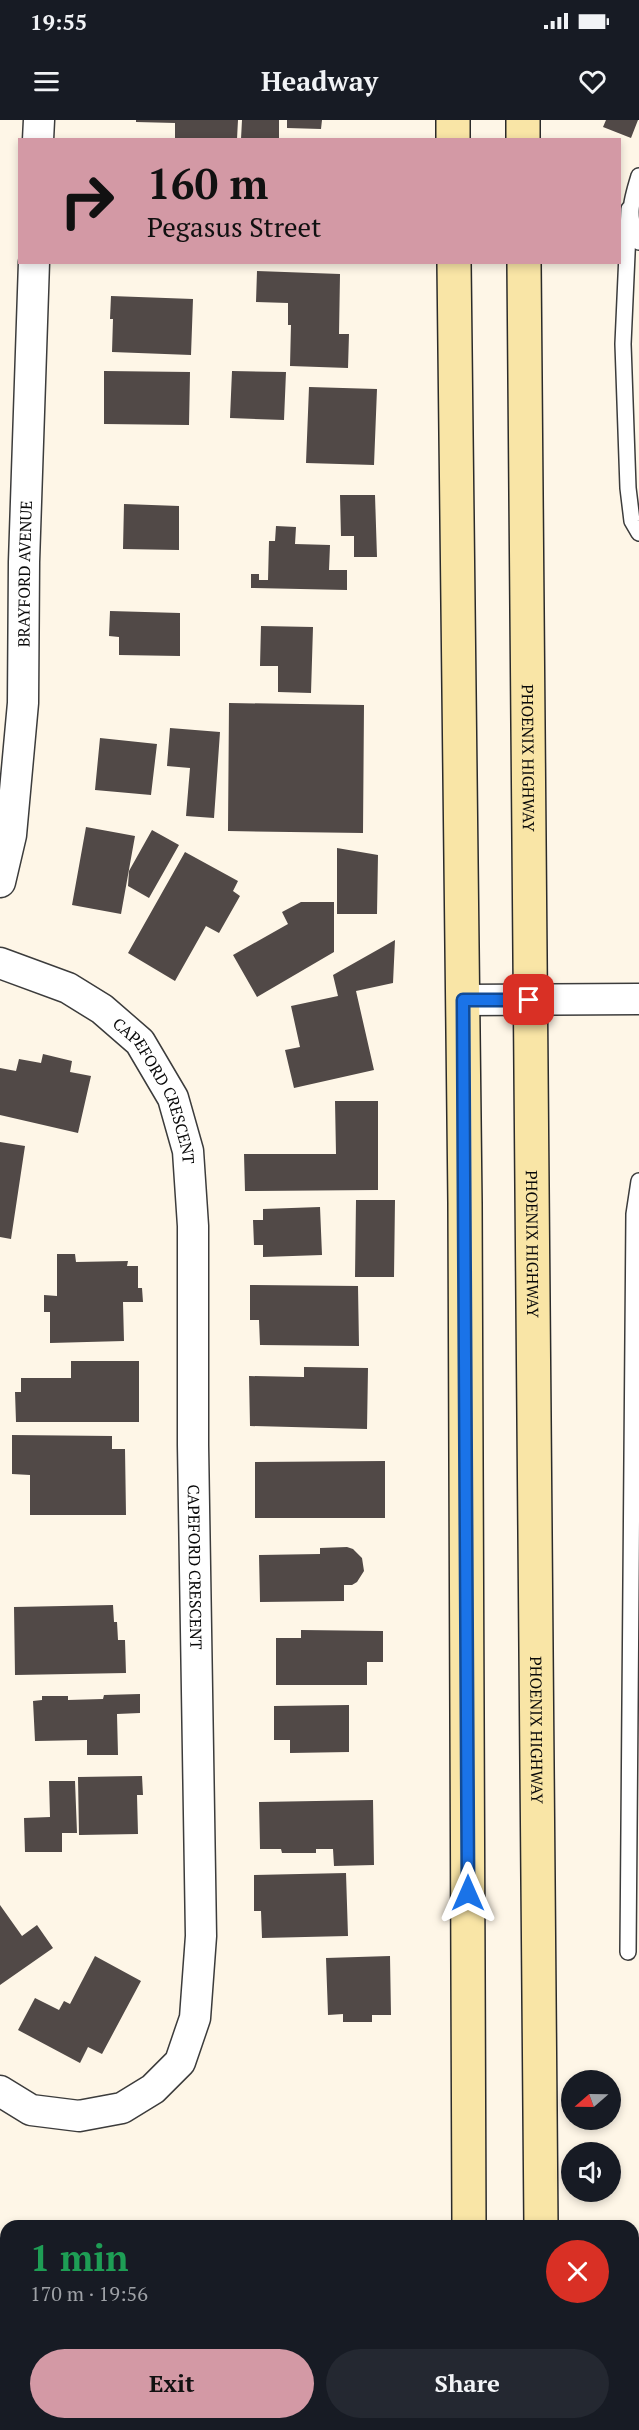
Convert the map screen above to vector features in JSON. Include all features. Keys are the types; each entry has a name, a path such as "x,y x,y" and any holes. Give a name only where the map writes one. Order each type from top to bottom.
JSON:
{"main road":[{"path":"453,120 453,138"},
{"path":"523,120 524,138"},
{"path":"454,264 463,1000 469,2220"},
{"name":"PHOENIX HIGHWAY","path":"524,264 541,2220"}],"street":[{"path":"38,138 39,120"},
{"name":"BRAYFORD AVENUE","path":"0,882 11,835 22,714 24,562 34,264"},
{"path":"0,539 24,562"},
{"name":"CAPEFORD CRESCENT","path":"0,963 68,988 102,1009 140,1042 173,1098 188,1151 194,1226 193,1445 201,1936 195,2018 180,2062 153,2089 122,2108 79,2116 31,2110 0,2091"},
{"path":"463,1000 639,999"}],"lane":[{"path":"639,176 629,209 623,355 628,488 632,520 639,533"},
{"path":"629,209 634,233 639,242"},
{"path":"628,1952 634,1214 639,1181"}],"building":[{"path":"136,120 238,120 237,138 175,138 175,123 136,122"},
{"path":"242,120 279,120 279,138 241,138"},
{"path":"287,120 322,120 321,129 287,128"},
{"path":"606,120 638,120 631,138 603,127"},
{"path":"257,271 340,274 339,334 349,334 348,368 290,366 291,325 288,325 288,303 256,302"},
{"path":"111,296 193,299 191,355 112,352"},
{"path":"104,371 190,372 189,425 104,424"},
{"path":"232,371 286,372 284,420 230,418"},
{"path":"309,387 377,389 374,465 306,463"},
{"path":"340,495 375,495 377,557 354,557 354,536 341,536"},
{"path":"124,504 179,506 179,550 123,549"},
{"path":"276,526 296,527 295,544 330,545 329,570 347,570 347,590 251,588 251,574 259,574 259,580 268,580 269,541 275,541"},
{"path":"110,611 180,613 180,656 119,655 119,637 109,636"},
{"path":"261,626 313,627 311,693 278,692 278,666 260,666"},
{"path":"229,703 364,705 363,833 228,831"},
{"path":"170,728 220,732 214,818 186,816 190,768 167,766"},
{"path":"100,738 157,744 151,795 95,790"},
{"path":"86,827 135,836 121,914 72,905"},
{"path":"152,830 179,845 149,898 128,886 129,871"},
{"path":"337,848 378,855 377,914 337,914"},
{"path":"185,852 238,881 233,891 240,896 219,933 206,926 175,981 128,953"},
{"path":"301,902 334,902 334,952 257,997 233,955 288,924 282,912"},
{"path":"395,940 393,983 356,991 374,1070 294,1088 285,1050 300,1047 291,1006 338,996 333,975"},
{"path":"43,1054 72,1061 70,1072 91,1076 78,1133 0,1115 0,1068 16,1071 19,1059 41,1063"},
{"path":"335,1101 378,1101 378,1190 245,1191 244,1154 336,1154"},
{"path":"0,1142 25,1146 11,1239 0,1237"},
{"path":"356,1200 395,1200 394,1277 355,1277"},
{"path":"320,1207 322,1255 263,1257 263,1245 254,1245 253,1220 263,1220 263,1209"},
{"path":"57,1254 75,1254 76,1262 128,1261 127,1266 138,1266 138,1288 142,1288 143,1302 123,1302 124,1341 50,1343 50,1312 44,1312 44,1295 57,1296"},
{"path":"250,1285 358,1286 359,1346 260,1345 259,1320 250,1320"},
{"path":"71,1361 139,1361 139,1422 16,1422 15,1392 21,1392 21,1378 71,1378"},
{"path":"304,1367 368,1368 367,1429 250,1426 249,1376 304,1377"},
{"path":"12,1435 112,1436 112,1449 125,1449 126,1515 30,1515 30,1475 12,1474"},
{"path":"385,1461 385,1518 255,1518 255,1462"},
{"path":"347,1547 353,1549 362,1558 364,1571 357,1582 344,1585 344,1601 260,1602 259,1555 320,1554 320,1548"},
{"path":"113,1605 118,1640 125,1640 126,1673 15,1675 14,1607"},
{"path":"301,1630 383,1631 383,1662 367,1662 367,1685 276,1685 276,1638 301,1638"},
{"path":"140,1694 140,1713 117,1714 118,1755 87,1755 87,1740 35,1741 33,1701 42,1700 42,1696 68,1696 68,1700 103,1699 104,1695"},
{"path":"349,1705 349,1752 290,1753 290,1740 274,1740 274,1706"},
{"path":"142,1776 143,1795 137,1795 138,1834 79,1835 78,1777"},
{"path":"49,1781 75,1781 77,1833 62,1833 62,1852 25,1852 24,1818 50,1817"},
{"path":"373,1800 374,1865 334,1866 333,1849 316,1849 316,1853 282,1853 281,1849 260,1849 259,1802"},
{"path":"346,1873 348,1936 262,1938 261,1911 254,1911 254,1875"},
{"path":"0,1905 22,1936 37,1925 53,1948 0,1985"},
{"path":"95,1956 141,1981 102,2054 88,2047 80,2063 18,2030 35,1998 59,2010 64,2001 70,2004"},
{"path":"390,1956 391,2015 372,2015 372,2022 343,2022 343,2014 328,2015 326,1958"}],"route":[{"path":"468,1893 463,1000 529,1000"}]}
